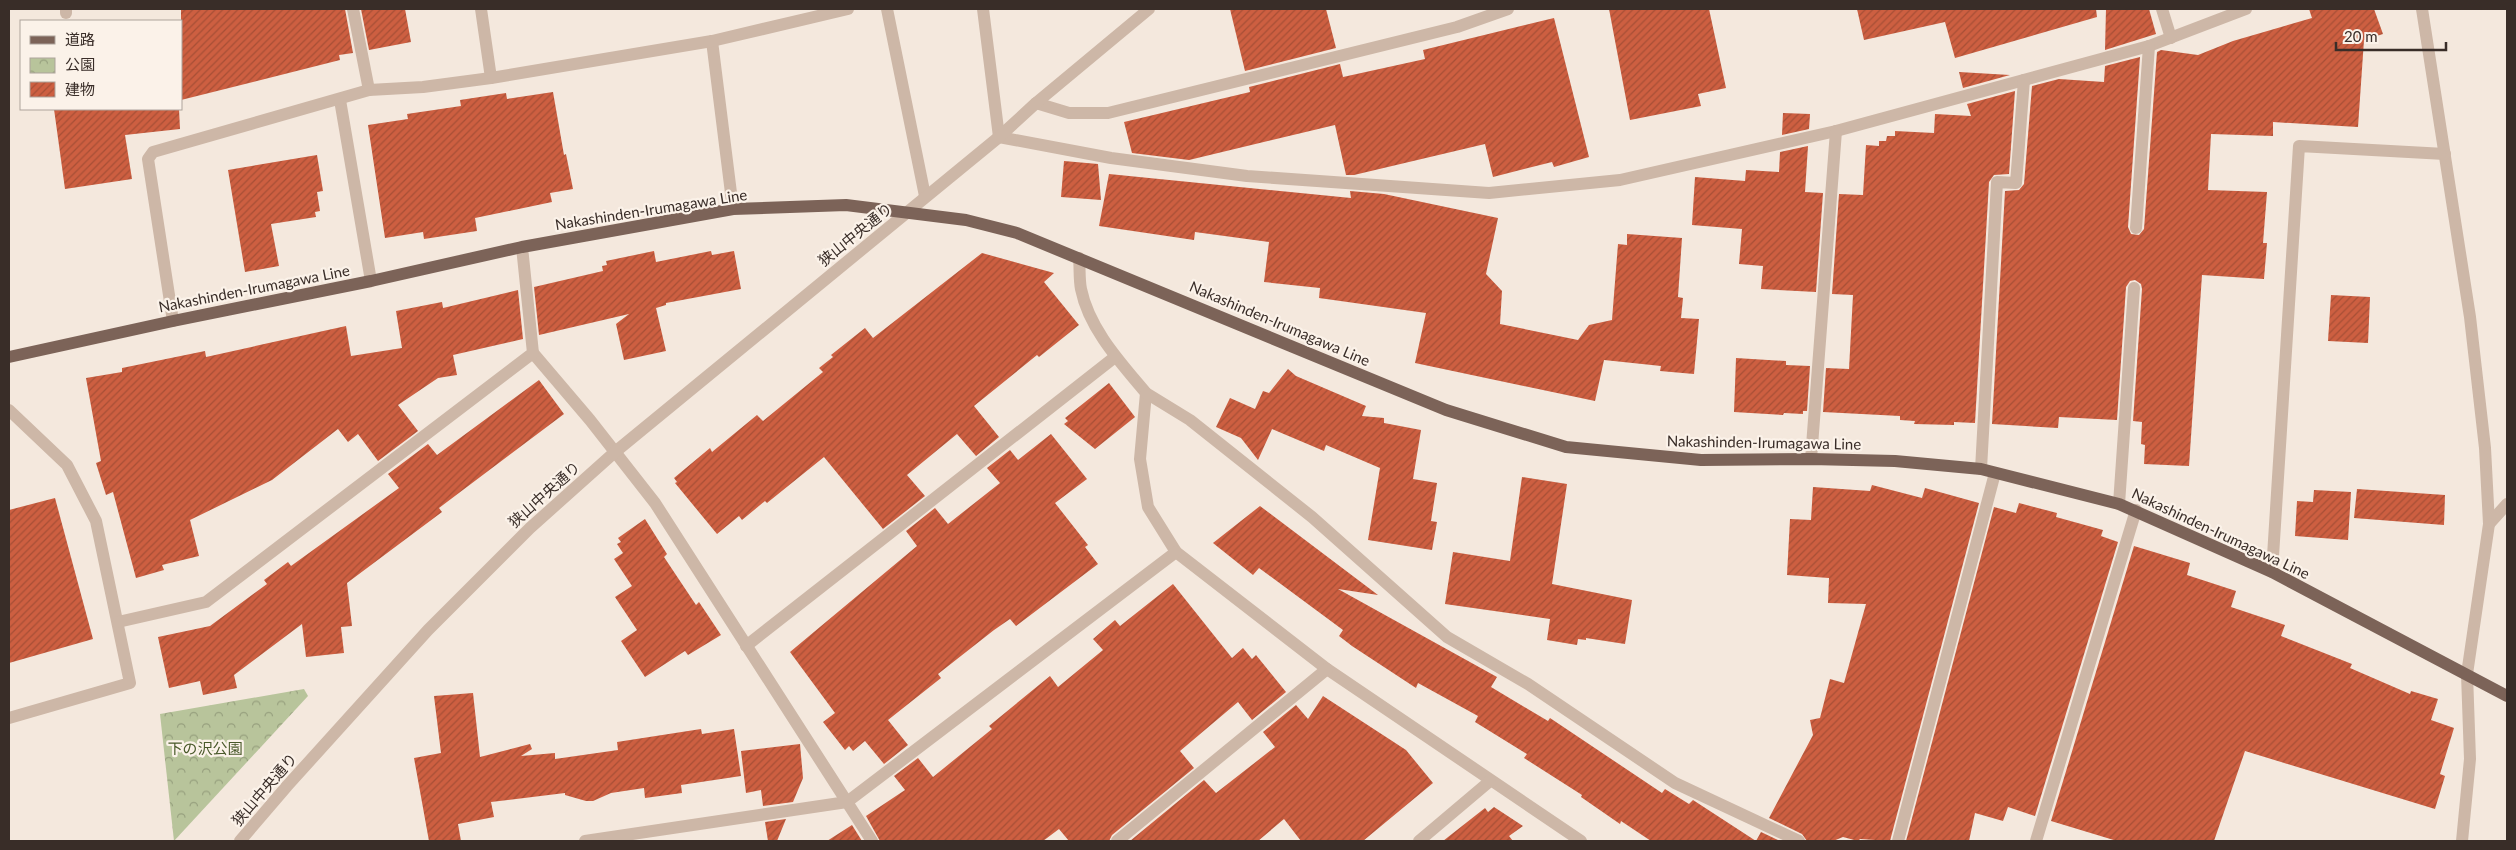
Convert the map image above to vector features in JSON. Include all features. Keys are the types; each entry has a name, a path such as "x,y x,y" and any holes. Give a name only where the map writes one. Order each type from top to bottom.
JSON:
{"main road":[{"name":"Nakashinden-Irumagawa Line","path":"9,357 172,321 371,281 522,247 733,209 846,205 908,211 966,220 1018,233 1446,410 1566,447 1701,460 1811,459 1895,461 1981,470 2119,504 2272,572 2507,696"}],"street":[{"path":"354,9 369,90"},
{"path":"482,9 491,78"},
{"path":"172,321 148,159 153,152 340,100 369,90 423,88 712,41 848,9"},
{"path":"887,9 925,196"},
{"path":"983,9 999,137 1111,158 1247,176 1489,193 1620,180 1836,131 2148,46 2246,9"},
{"name":"狭山中央通り","path":"240,841 428,630 530,528 615,452 999,137 1036,103 1149,9"},
{"path":"1036,103 1069,113 1108,113 1457,27 1508,9"},
{"path":"2162,9 2171,38"},
{"path":"2422,9 2472,327 2485,448 2489,524 2466,674 2470,759 2462,841"},
{"path":"712,41 733,209"},
{"path":"2136,228 2148,46"},
{"path":"1981,470 1998,182 2016,184 2024,80"},
{"path":"340,100 371,281"},
{"path":"1811,459 1836,131"},
{"path":"2272,572 2299,146 2445,154"},
{"path":"522,247 533,353 655,503 872,841"},
{"path":"1079,258 1081,288 1088,312 1115,357 1146,393 1190,420 1312,517 1447,638 1528,684 1675,782 1799,841"},
{"path":"2119,504 2134,288"},
{"path":"118,622 206,602 533,353"},
{"path":"746,646 1115,357"},
{"path":"1146,393 1140,459 1148,507 1176,552 1327,669 1581,841"},
{"path":"9,410 67,465 96,521 130,683 9,718"},
{"path":"1898,841 1995,473"},
{"path":"2489,524 2507,504"},
{"path":"2036,841 2136,510"},
{"path":"585,841 847,802 1176,552"},
{"path":"1116,841 1327,669"},
{"path":"1419,841 1490,781"}],"green space":[{"name":"下の沢公園","path":"304,689 308,696 174,841 160,714"}],"building":[{"path":"181,9 345,9 353,53 339,55 340,60 182,100"},
{"path":"361,9 405,9 411,42 369,50"},
{"path":"1230,9 1326,9 1336,48 1245,71"},
{"path":"1609,9 1709,9 1726,88 1698,94 1701,106 1630,120"},
{"path":"1857,9 2096,9 2097,17 1955,58 1945,22 1864,40"},
{"path":"2106,9 2149,9 2156,34 2105,50"},
{"path":"2309,9 2374,9 2383,34 2364,40 2358,127 2273,122 2273,136 2211,134 2208,190 2267,192 2263,243 2267,243 2264,279 2202,275 2189,466 2144,464 2145,445 2141,444 2142,422 2133,421 2142,289 2141,284 2135,280 2130,281 2126,287 2117,420 2059,417 2058,428 1992,424 2005,191 2019,190 2024,184 2032,86 2059,79 2104,82 2105,66 2140,57 2128,227 2131,234 2139,235 2144,229 2157,52 2161,50 2198,55 2233,41 2312,18"},
{"path":"1554,18 1589,157 1554,167 1552,162 1493,177 1485,144 1354,175 1346,175 1335,125 1189,160 1132,153 1124,122 1250,92 1249,87 1340,64 1343,77 1425,59 1423,50"},
{"path":"1959,72 2010,75 1963,88"},
{"path":"2015,91 2009,174 1994,175 1989,182 1975,423 1954,422 1954,425 1914,424 1915,421 1900,420 1900,416 1823,412 1826,368 1849,369 1853,295 1832,294 1839,194 1863,195 1866,145 1879,146 1879,141 1886,141 1887,136 1895,136 1895,131 1934,133 1935,114 1971,116 1967,104"},
{"path":"553,92 564,155 566,154 573,189 550,193 552,202 475,218 477,231 424,239 423,232 385,238 368,125 408,119 407,114 461,106 460,100 506,93 507,99"},
{"path":"54,110 179,110 180,129 125,135 132,179 65,189"},
{"path":"1783,113 1810,114 1809,129 1782,135"},
{"path":"1808,146 1805,192 1823,193 1816,292 1761,289 1763,266 1739,264 1742,229 1692,225 1695,177 1745,181 1746,170 1779,172 1780,152"},
{"path":"317,155 323,191 317,192 320,211 315,212 316,217 271,224 279,266 245,272 228,170"},
{"path":"1064,161 1098,164 1101,200 1061,197"},
{"path":"1109,174 1351,198 1350,191 1384,194 1498,218 1486,274 1502,291 1500,324 1578,340 1589,325 1612,320 1618,244 1627,245 1627,234 1682,238 1678,297 1683,298 1681,318 1699,319 1694,374 1660,371 1661,366 1604,360 1595,401 1415,363 1426,313 1319,298 1320,288 1264,282 1269,242 1195,232 1194,240 1099,226"},
{"path":"654,251 656,262 711,251 712,255 734,251 741,289 666,303 666,305 656,308 666,351 624,360 616,324 629,314 539,335 534,287 603,271 602,266 607,265 606,261"},
{"path":"982,253 1054,273 1044,282 1079,325 1039,357 1037,355 974,406 999,437 976,456 957,434 907,475 925,496 883,529 824,457 767,503 765,501 742,520 739,516 717,534 675,483 677,482 674,478 710,448 712,452 757,415 763,421 823,372 819,368 833,357 831,355 865,328 873,338"},
{"path":"518,290 523,339 453,355 457,375 438,378 398,405 418,431 378,461 358,434 348,442 338,429 272,480 190,520 199,556 162,565 164,570 136,578 113,492 106,495 96,463 101,461 86,378 122,372 122,368 205,351 206,357 346,326 351,356 402,348 396,311 442,302 443,308"},
{"path":"2331,295 2370,297 2368,343 2328,341"},
{"path":"1736,358 1786,361 1786,365 1810,366 1807,411 1803,411 1803,414 1784,413 1783,415 1734,412"},
{"path":"1288,369 1296,376 1366,406 1362,416 1384,418 1384,423 1421,430 1413,479 1437,483 1431,521 1437,522 1432,550 1368,540 1380,468 1326,445 1324,451 1272,429 1258,460 1241,438 1216,427 1230,398 1255,409 1263,391 1269,393"},
{"path":"539,380 564,414 439,508 442,512 347,583 352,626 341,627 344,653 306,657 302,624 234,675 237,688 203,695 200,681 169,688 158,637 210,626 267,584 264,580 288,562 291,566 399,488 388,474 428,444 437,455"},
{"path":"1109,383 1135,417 1095,449 1064,424 1068,421 1065,418"},
{"path":"1051,434 1087,479 1055,503 1088,545 1085,547 1098,564 1016,626 1010,619 994,630 938,674 941,678 888,720 908,745 884,764 865,741 853,751 849,746 845,750 823,722 835,713 790,652 917,546 906,531 935,508 948,524 1000,483 987,468 1010,450 1018,460"},
{"path":"1522,477 1567,484 1552,584 1632,600 1625,644 1586,638 1586,640 1578,639 1577,645 1547,640 1550,619 1445,604 1453,552 1510,561"},
{"path":"1872,485 1922,498 1925,488 1979,503 1890,841 1860,839 1858,841 1843,837 1833,841 1807,841 1802,834 1769,818 1813,735 1810,720 1820,718 1830,679 1844,683 1866,604 1828,603 1829,578 1787,575 1790,519 1811,520 1813,487 1870,491"},
{"path":"2357,489 2445,495 2444,525 2354,518"},
{"path":"2314,490 2351,492 2348,540 2295,536 2297,501 2313,502"},
{"path":"55,498 93,639 9,663 9,510"},
{"path":"2019,503 2057,513 2056,517 2103,530 2101,536 2118,542 2035,816 2008,807 2003,821 1975,813 1969,841 1906,841 1994,507 2016,513"},
{"path":"1260,506 1378,595 1338,589 1497,677 1491,687 1548,721 1550,718 1662,793 1665,789 1689,804 1693,800 1756,841 1651,841 1621,821 1620,824 1581,797 1582,795 1524,758 1527,754 1475,722 1478,716 1418,683 1416,688 1352,646 1339,636 1343,630 1259,568 1253,575 1213,543"},
{"path":"645,519 667,554 664,557 696,605 699,602 721,635 688,655 685,651 645,677 621,641 637,630 615,597 632,586 614,559 623,553 617,544 621,542 618,538"},
{"path":"2134,546 2190,563 2187,575 2236,591 2231,607 2285,625 2281,636 2352,664 2350,668 2410,694 2411,691 2438,699 2431,720 2454,728 2440,774 2445,776 2435,809 2245,751 2214,841 2117,841 2051,821"},
{"path":"1173,584 1232,658 1243,648 1252,659 1256,655 1286,692 1252,720 1238,702 1180,751 1194,768 1112,835 1109,841 1069,841 1059,829 1043,841 880,841 866,816 905,790 894,776 918,758 933,777 992,729 989,726 1050,676 1058,687 1103,650 1093,639 1115,620 1120,626"},
{"path":"473,693 480,757 530,744 532,749 521,756 555,753 555,759 618,750 617,742 701,729 702,734 734,729 741,776 681,785 682,793 645,798 644,788 611,793 593,801 565,795 565,793 491,802 494,817 458,824 461,841 429,841 414,758 441,753 434,696"},
{"path":"1323,696 1406,750 1433,783 1363,841 1301,841 1284,819 1258,841 1130,841 1204,780 1216,793 1275,747 1263,732 1296,705 1308,719"},
{"path":"800,744 803,778 793,802 763,806 761,790 746,793 741,751"},
{"path":"1494,807 1523,826 1509,836 1513,841 1443,841 1485,808 1488,812"},
{"path":"786,819 777,841 768,841 765,822"},
{"path":"852,825 862,841 827,841"},
{"path":"1761,832 1780,841 1756,841"}]}
